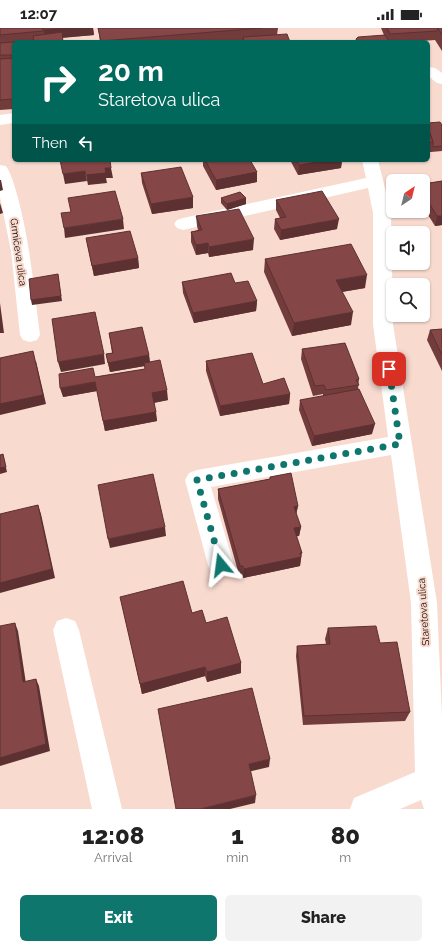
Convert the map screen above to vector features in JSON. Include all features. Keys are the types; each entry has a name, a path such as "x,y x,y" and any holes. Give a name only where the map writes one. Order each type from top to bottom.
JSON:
{"street":[{"path":"0,120 12,118"},
{"name":"Grmičeva ulica","path":"0,170 7,188 16,223 30,335"},
{"name":"Staretova ulica","path":"183,224 373,171 382,213 382,324 424,603 430,782 439,809"},
{"path":"221,565 197,480 400,444"},
{"path":"66,630 107,809"},
{"path":"365,809 430,782"}],"building":[{"path":"0,28 43,28 43,31 0,35"},
{"path":"43,28 63,28 44,30"},
{"path":"98,28 262,28 113,40 101,40"},
{"path":"387,28 438,28 437,31 390,34"},
{"path":"438,28 442,28 442,35"},
{"path":"62,32 63,40 34,40 33,36"},
{"path":"287,34 289,40 244,40 243,37"},
{"path":"385,35 388,40 356,40 358,37"},
{"path":"12,42 12,55 0,55 0,43"},
{"path":"12,58 12,99 0,100 0,59"},
{"path":"440,122 442,125 442,146 433,147 430,134 430,123"},
{"path":"430,134 433,142 430,142"},
{"path":"60,162 110,162 111,168 105,168 106,173 86,175 85,171 63,174"},
{"path":"206,162 251,162 257,172 216,180"},
{"path":"297,162 317,162 299,165"},
{"path":"181,167 193,197 151,204 141,173"},
{"path":"442,181 442,216 437,216 430,204 430,183"},
{"path":"115,191 123,219 64,228 61,213 71,212 68,198"},
{"path":"322,191 339,219 281,230 275,219 286,217 276,200"},
{"path":"240,192 246,198 227,204 221,198"},
{"path":"239,209 254,239 209,247 208,243 196,245 191,232 202,230 196,216"},
{"path":"130,231 138,258 92,266 86,238"},
{"path":"351,244 367,275 336,280 353,312 294,323 265,259"},
{"path":"231,273 235,283 248,281 257,301 193,313 182,282"},
{"path":"58,274 61,296 31,300 29,279"},
{"path":"95,312 104,354 58,362 52,319"},
{"path":"142,327 149,355 108,363 106,354 113,353 109,333"},
{"path":"442,329 442,355 430,330"},
{"path":"345,343 359,379 356,380 359,385 326,390 324,385 315,386 302,349"},
{"path":"33,351 43,395 0,404 0,358"},
{"path":"252,353 263,384 284,378 290,394 220,406 206,361"},
{"path":"160,360 167,390 152,393 156,412 103,421 95,382 60,388 59,374 93,368 95,377 145,369 144,363"},
{"path":"359,389 375,424 314,436 300,400"},
{"path":"3,454 6,467 0,468 0,455"},
{"path":"291,473 298,506 294,507 301,527 294,528 302,553 300,553 301,557 244,569 243,566 240,566 218,489 270,479 270,477"},
{"path":"153,474 165,527 108,539 98,485"},
{"path":"38,505 52,569 0,583 0,514"},
{"path":"183,581 192,613 202,610 206,623 227,617 241,663 207,672 205,667 140,684 120,597"},
{"path":"15,623 23,682 36,679 46,744 0,758 0,626"},
{"path":"376,626 380,643 397,642 410,712 304,716 297,646 330,644 328,628"},
{"path":"252,688 270,759 249,764 256,795 200,809 176,809 158,709"}],"route":[{"path":"221,565 197,480 400,444 389,369"}]}
